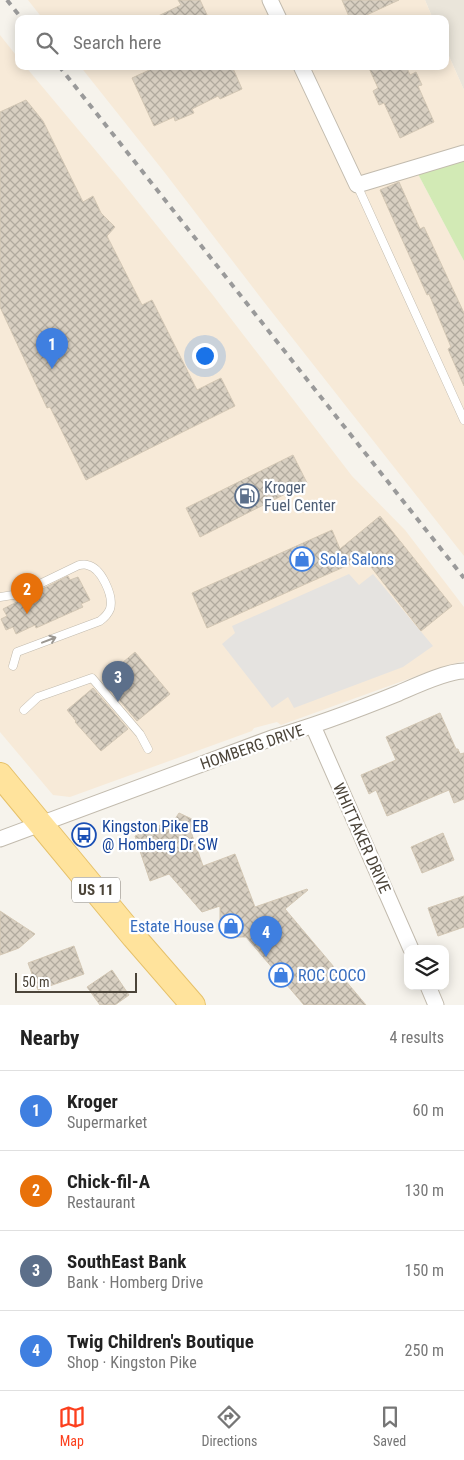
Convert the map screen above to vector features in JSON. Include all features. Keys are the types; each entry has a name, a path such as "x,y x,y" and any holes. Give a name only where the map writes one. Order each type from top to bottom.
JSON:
{"main road":[{"name":"US 11","path":"0,775 193,1005"}],"street":[{"path":"270,0 277,15"},
{"path":"303,70 357,185 464,153"},
{"name":"HOMBERG DRIVE","path":"0,839 272,738 313,726 425,683 458,671 464,671"},
{"name":"WHITTAKER DRIVE","path":"313,726 409,945"},
{"path":"430,990 436,1005"}],"lane":[{"path":"357,185 464,420"},
{"path":"0,597 19,594 79,565 87,565 96,569 102,577 110,601 110,608 106,616 100,621 17,652 13,666"},
{"path":"24,710 38,697 92,678 140,734 148,749"}],"shaded area":[{"path":"28,0 425,0 431,15 40,15"},
{"path":"425,0 464,0 464,90 449,56 449,15 431,15"},
{"path":"0,35 15,54 15,70 28,70 122,182 212,294 352,476 405,530 464,607 464,661 436,669 281,725 277,722 254,728 252,731 70,797 53,795 0,732"},
{"path":"449,56 464,90 464,161 418,174 464,261 464,556 264,302 83,70 449,70"},
{"path":"349,574 359,585 373,574 433,646 403,667 294,708 288,697 272,708 222,644 235,633 232,626"}],"green space":[{"path":"464,161 464,261 418,174"}],"building":[{"path":"178,0 200,0 207,15 160,15 181,5"},
{"path":"342,0 399,0 367,15 348,15"},
{"path":"149,70 234,70 242,89 220,99 218,96 192,109 194,113 175,121 174,117 154,126 132,78"},
{"path":"370,70 408,70 410,75 416,72 422,85 418,86 434,122 400,138 384,103 379,105 373,91 378,88"},
{"path":"26,100 43,121 83,202 93,196 101,213 115,227 107,236 142,305 152,300 197,390 221,378 235,406 86,480 50,407 47,408 0,307 0,112"},
{"path":"399,182 420,229 424,227 464,313 464,386 448,349 451,347 429,294 427,295 380,190"},
{"name":"Kroger Fuel Center","path":"293,455 307,483 200,537 186,508"},
{"path":"380,516 452,606 421,631 364,558 207,628 192,593 332,530 340,549"},
{"path":"68,576 70,580 78,577 90,600 81,604 83,607 36,628 35,625 16,634 13,627 6,630 1,619 7,616 3,609"},
{"path":"135,652 170,694 137,721 102,680"},
{"path":"93,688 128,729 101,751 75,722 67,710"},
{"path":"440,713 456,749 458,749 460,754 464,753 464,799 454,803 449,790 387,816 376,790 369,794 361,775 396,760 386,737"},
{"path":"179,813 194,820 190,829 203,866 235,854 255,907 308,890 285,909 366,1005 304,1005 246,937 234,937 224,932 220,924 220,906 202,912 169,874 150,881 135,836 175,819"},
{"path":"443,833 454,860 422,873 411,847"},
{"path":"464,896 464,927 438,936 428,908"},
{"path":"0,911 35,934 19,948 0,955"},
{"path":"74,946 84,974 38,990 28,963"},
{"path":"112,970 129,995 115,1005 100,1005 87,987"}],"railway":[{"path":"7,0 19,15"},
{"path":"62,70 464,578"}],"place":[{"name":"Kroger","path":"52,369"},
{"name":"Kroger Fuel Center","path":"247,496"},
{"name":"Sola Salons","path":"302,559"},
{"name":"Chick-fil-A","path":"27,614"},
{"name":"SouthEast Bank","path":"118,702"},
{"name":"Kingston Pike EB @ Homberg Dr SW","path":"84,835"},
{"name":"Estate House","path":"231,926"},
{"name":"Twig Children's Boutique","path":"266,957"},
{"name":"ROC COCO","path":"281,975"}]}
